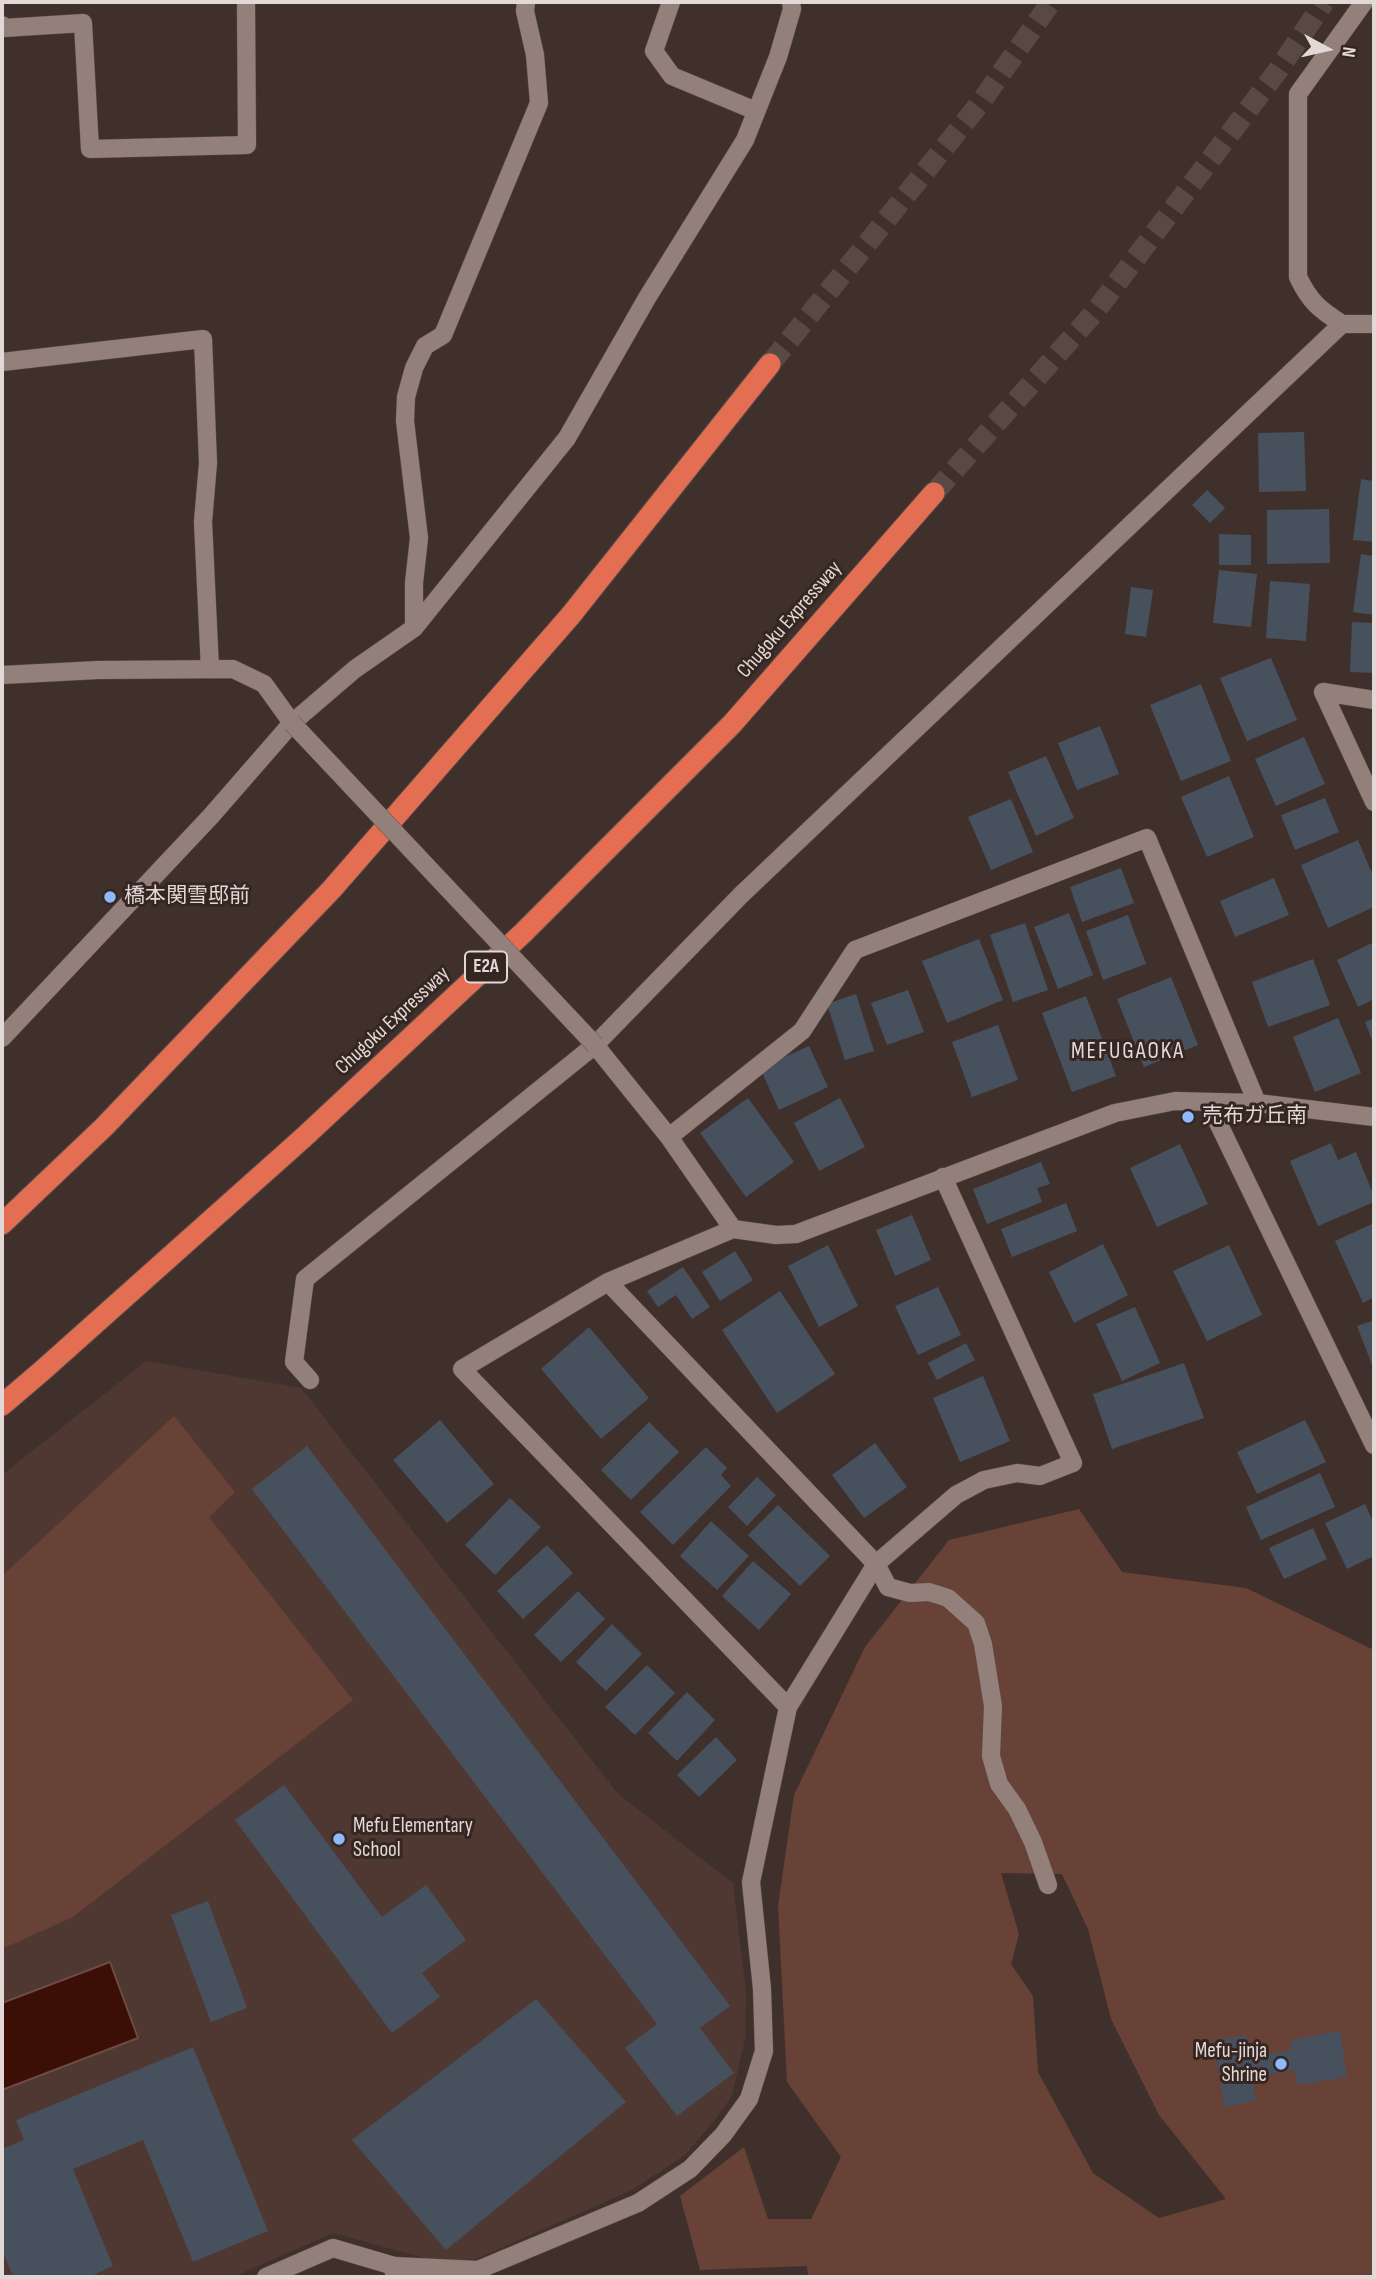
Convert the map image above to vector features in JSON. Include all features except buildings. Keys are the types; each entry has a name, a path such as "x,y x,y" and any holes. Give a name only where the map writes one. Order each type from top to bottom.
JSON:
{"highway":[{"path":"2,1224 104,1127 332,889 571,615 770,364"},
{"name":"Chugoku Expressway","path":"2,1405 303,1138 523,933 732,724 934,493"}],"street":[{"path":"2,25 4,28 83,23 90,149 247,145 246,2"},
{"path":"414,628 414,583 419,538 405,421 406,397 414,368 425,346 443,335 539,103 535,55 524,11 526,2"},
{"path":"670,2 654,51 672,76 756,111"},
{"path":"2,1038 211,816 292,723 355,669 414,628 567,438 647,299 745,139 778,57 792,9 791,2"},
{"path":"1364,2 1298,94 1298,277 1307,296 1318,309 1342,324 1374,324"},
{"path":"310,1380 294,1362 305,1279 595,1045 741,895 1342,324"},
{"path":"2,362 202,339 208,463 203,522 210,669"},
{"path":"2,675 98,670 233,669 264,684 292,723 595,1045 669,1137 733,1229"},
{"path":"1374,700 1323,692 1374,802"},
{"path":"669,1137 802,1031 855,950 1147,838 1257,1103"},
{"path":"788,1707 463,1369 608,1282 733,1229 776,1235 796,1234 1115,1113 1175,1101 1257,1103 1374,1117"},
{"path":"1208,1102 1374,1445"},
{"path":"266,2277 333,2248 394,2272 478,2270 638,2203 690,2169 723,2135 749,2099 764,2050 762,1989 751,1882 788,1707 876,1564 956,1495 984,1480 1017,1473 1040,1476 1073,1463 943,1177"},
{"path":"608,1282 876,1564 888,1587 910,1593 929,1592 948,1598 976,1623 983,1644 993,1706 990,1756 999,1784 1017,1809 1033,1842 1048,1885"}],"shaded area":[{"name":"Mefu Elementary School","path":"146,1361 301,1388 619,1795 733,1883 746,1993 745,2039 732,2096 685,2155 632,2190 476,2259 439,2262 333,2233 233,2277 2,2277 2,1475"},
{"path":"174,1416 235,1492 209,1517 353,1700 73,1917 2,1949 2,1576"},
{"path":"1079,1509 1122,1572 1246,1588 1374,1650 1374,2277 808,2277 807,2266 700,2270 680,2196 744,2147 768,2219 811,2219 841,2157 787,2082 778,1906 794,1795 865,1647 949,1540","holes":["1001,1873 1062,1874 1088,1929 1111,2019 1159,2115 1226,2199 1159,2218 1093,2173 1038,2072 1033,1996 1011,1964 1019,1934"]},
{"path":"110,1962 138,2038 2,2090 2,2003"}],"tunnel":[{"path":"770,364 981,102 1051,2"},
{"path":"934,493 1094,313 1279,69 1324,2"}],"place":[{"name":"橋本関雪邸前","path":"110,897"},
{"name":"売布ガ丘南","path":"1188,1117"},
{"name":"Mefu Elementary School","path":"339,1839"},
{"name":"Mefu-jinja Shrine","path":"1281,2064"}],"district":[{"name":"MEFUGAOKA","path":"1128,1052"}]}
